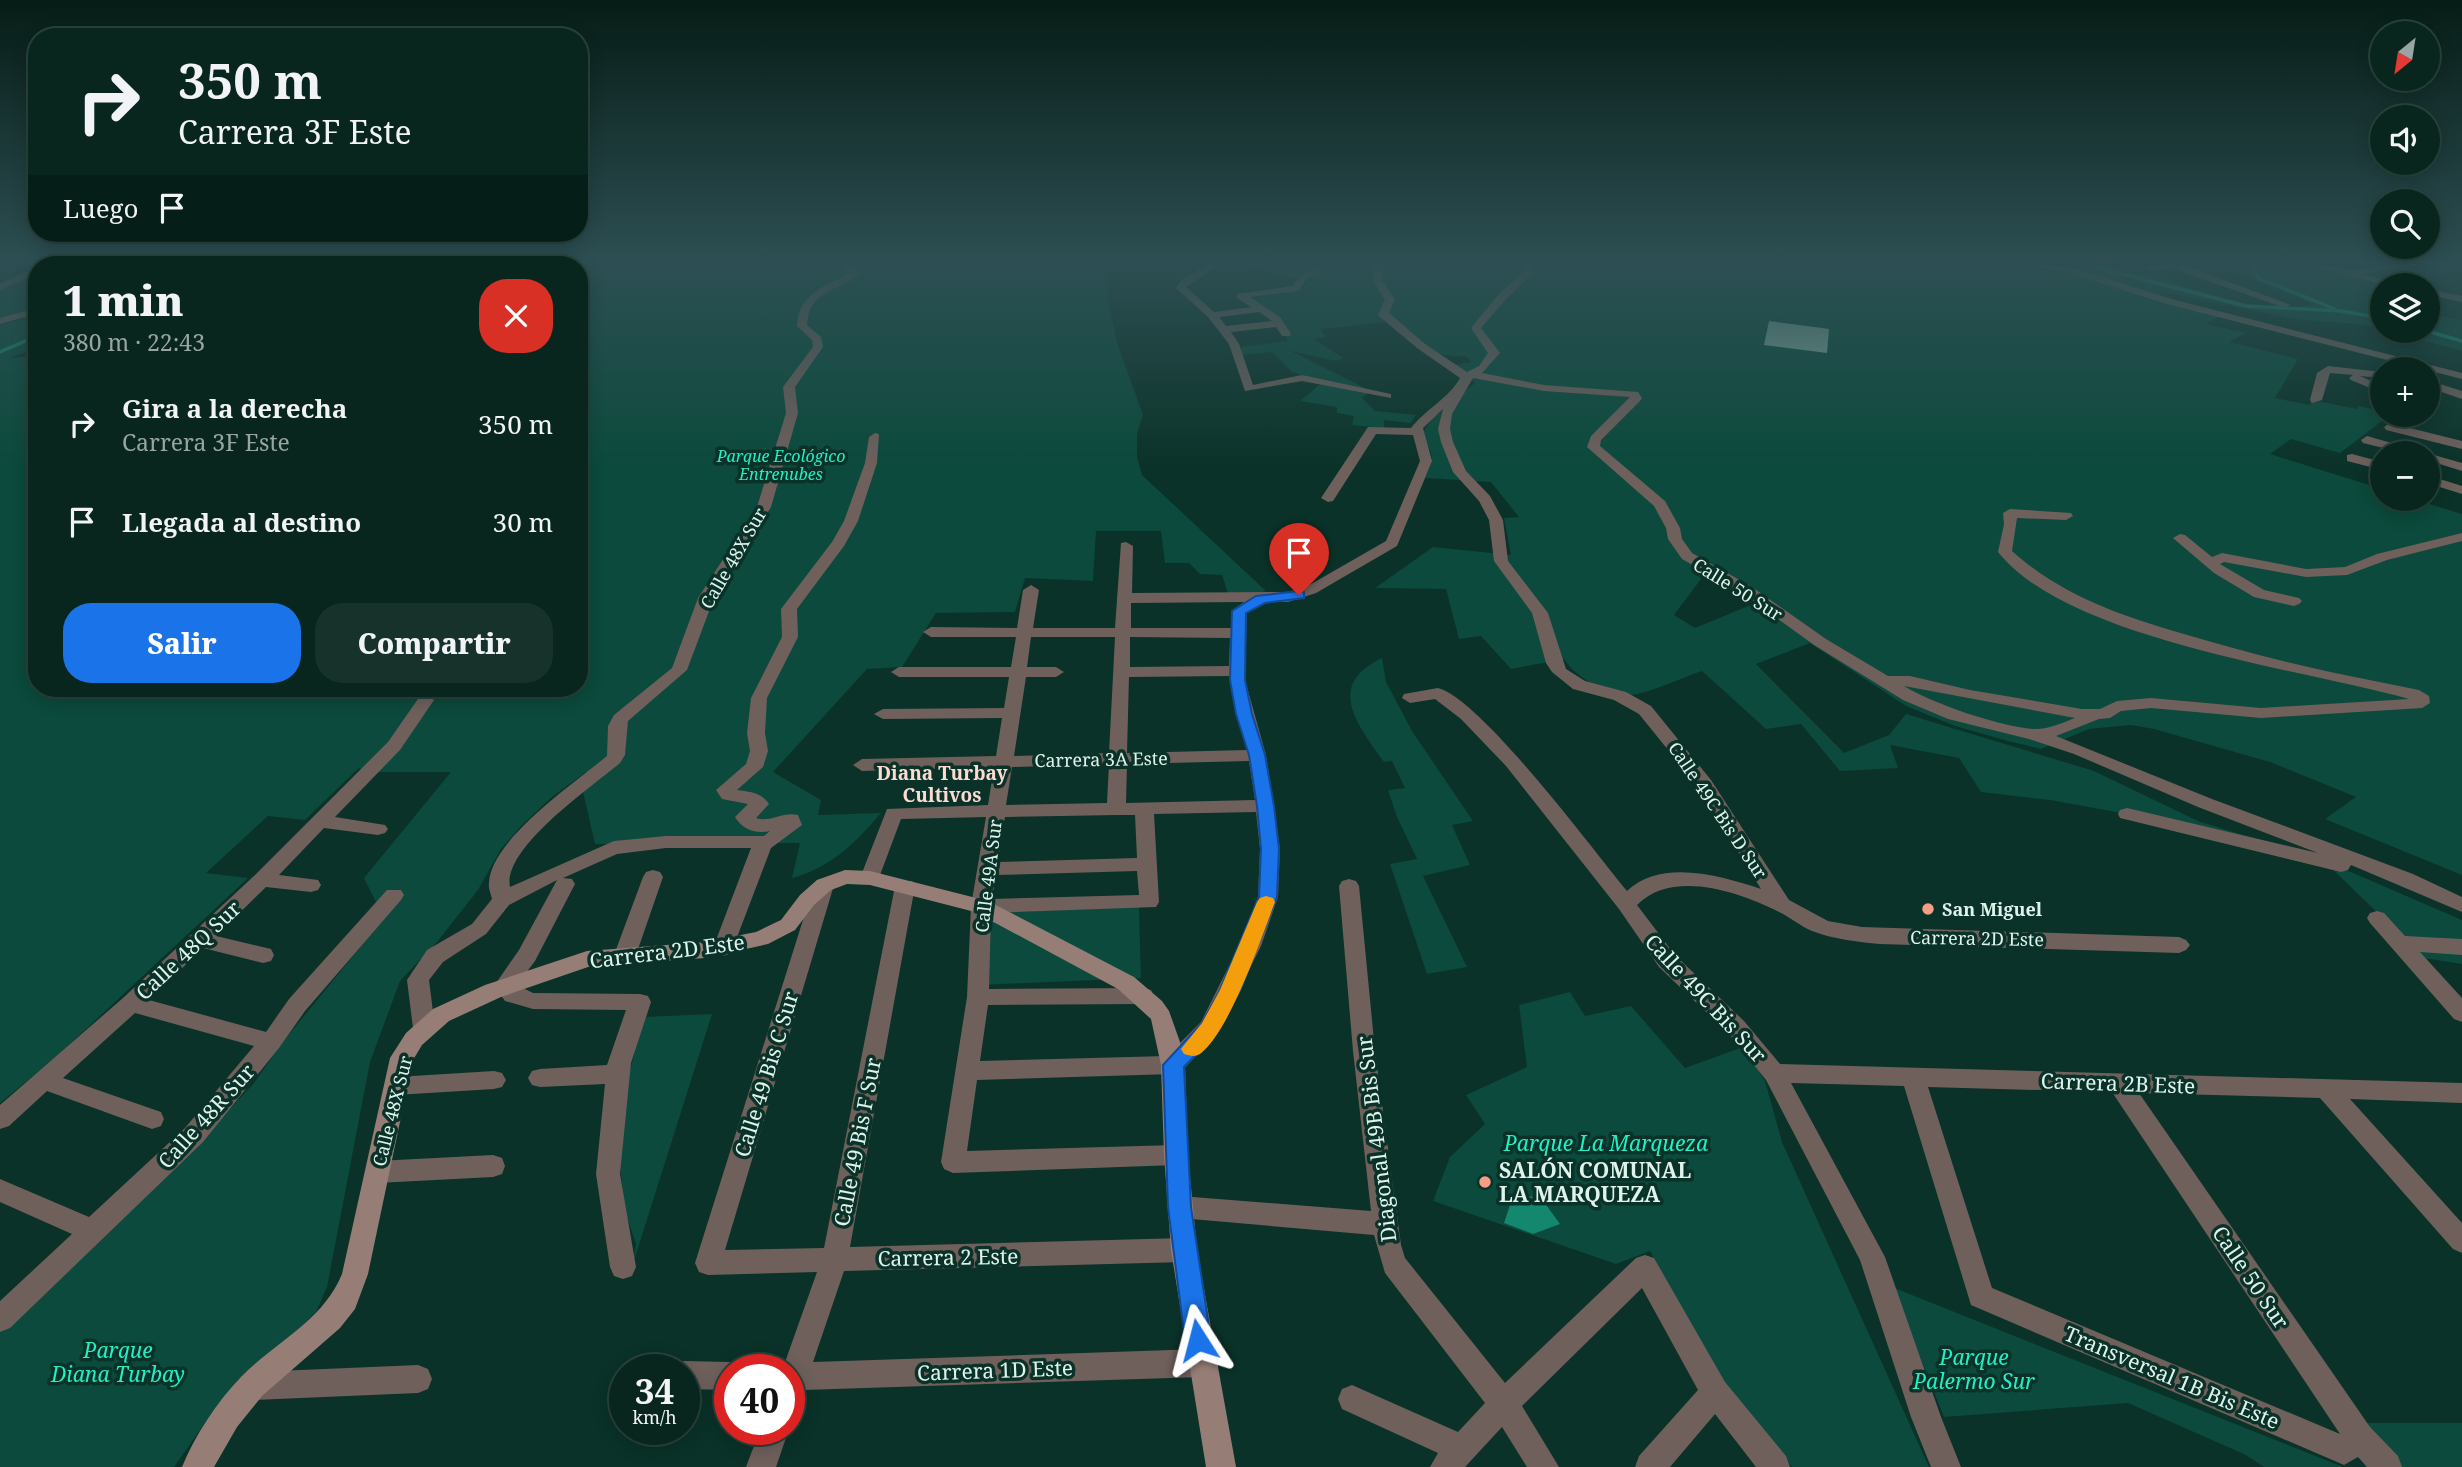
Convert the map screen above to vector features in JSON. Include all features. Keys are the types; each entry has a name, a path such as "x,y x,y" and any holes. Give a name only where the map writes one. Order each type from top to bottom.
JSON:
{"street":[{"name":"Calle 48X Sur","path":"502,900 497,890 498,878 524,836 550,810 614,759 620,719 679,670 706,598 764,506 771,488 792,413 789,387 818,347 817,340 809,332"},
{"path":"1224,332 1237,349 1246,385 1254,390 1302,377 1387,396"},
{"path":"1405,332 1421,346 1470,376"},
{"path":"1124,598 1261,599 1299,595 1385,550 1398,534 1426,461 1418,432 1420,423 1458,391 1470,376 1488,363 1494,350 1480,332"},
{"path":"2288,332 2462,376"},
{"path":"2316,400 2323,373 2344,347"},
{"path":"2331,365 2370,373"},
{"path":"2331,365 2370,384"},
{"name":"Calle 50 Sur","path":"1470,376 1544,388 1628,393 1636,396 1595,439 1593,447 1660,504 1673,528 1675,539 1687,556 1746,590 1820,642 1883,681 1940,710"},
{"path":"2440,387 2462,395"},
{"name":"Calle 49C Bis D Sur","path":"1458,391 1446,414 1444,429 1447,442 1460,472 1485,499 1496,520 1500,561 1540,613 1552,656 1560,671 1579,685 1620,696 1646,710 1705,784 1781,904"},
{"path":"2390,427 2462,446"},
{"path":"1328,498 1372,430 1418,432"},
{"path":"424,1028 418,989 418,980 424,970 435,956 479,929 502,900 614,848 666,842 765,842 790,827 793,821 787,820 768,827 753,824 744,817 760,804 752,798 729,795 725,790 754,767 759,751 756,733 760,698 790,637 789,609 839,543 851,521 871,463 875,437"},
{"path":"2367,440 2371,441"},
{"path":"2352,458 2370,463"},
{"path":"2440,460 2462,467"},
{"path":"2440,483 2462,490"},
{"path":"2035,735 2061,730 2104,714 2117,706 2151,703 2280,713 2367,705 2417,705 2423,699 2314,674 2162,633 2077,602 2051,589 2019,567 2005,552 2011,524 2010,512 2066,516"},
{"path":"2210,563 2222,557 2306,573 2347,570 2382,557 2462,537"},
{"path":"2180,538 2210,563 2259,594 2294,601"},
{"path":"1116,809 1126,546"},
{"name":"Calle 49A Sur","path":"1031,590 981,906 978,997 953,1162 1176,1155"},
{"path":"966,1071 1173,1065 1209,1028 1230,991 1268,897 1270,849 1265,806 1257,755 1244,714 1237,671 1236,633 1239,611 1261,599"},
{"path":"930,632 1236,633"},
{"path":"1121,672 1237,671"},
{"path":"899,673 1056,672"},
{"path":"1883,681 1903,680 2082,715 2104,714"},
{"name":"Calle 49C Bis Sur","path":"1410,698 1438,693 1467,715 1512,762 1626,904 1667,961 1736,1027 1774,1073 1872,1257 1926,1417 1947,1467"},
{"name":"Calle 48Q Sur","path":"0,1119 131,1004 262,880 397,743 426,700"},
{"path":"1914,709 1940,710 2035,735 2103,759 2314,850 2453,901"},
{"path":"883,714 1012,713"},
{"name":"Carrera 3A Este","path":"862,765 1257,755"},
{"path":"870,878 894,813 1265,806"},
{"path":"981,906 1149,902 1144,808"},
{"path":"2127,814 2314,850"},
{"path":"320,821 378,829"},
{"path":"724,948 765,842"},
{"path":"987,869 1148,864"},
{"path":"625,955 653,877"},
{"path":"824,885 845,877 870,878 981,906 1126,983 1143,996 1161,1017 1173,1065 1176,1155 1184,1250 1201,1363 1221,1467"},
{"name":"Carrera 2D Este","path":"1626,904 1633,894 1643,887 1657,882 1694,879 1722,884 1781,904 1825,928 1875,934 2179,945"},
{"path":"262,880 311,885"},
{"path":"565,884 527,955 505,986 513,995 533,1001 640,1002 617,1074 608,1174 623,1267"},
{"name":"Carrera 2D Este","path":"424,1028 458,1006 566,964 625,955 724,948 761,939 782,930 807,900 824,885"},
{"name":"Calle 49 Bis C Sur","path":"710,1263 824,885"},
{"name":"Calle 49 Bis F Sur","path":"801,1354 835,1258 905,887"},
{"name":"Diagonal 49B Bis Sur","path":"1349,887 1364,1051 1388,1245 1401,1276 1504,1404 1544,1467"},
{"name":"Calle 48R Sur","path":"0,1320 194,1135 271,1042 297,1005 394,895"},
{"path":"2376,918 2462,1013"},
{"path":"200,940 262,955"},
{"path":"2401,943 2462,947"},
{"path":"978,997 1143,996"},
{"path":"131,1004 271,1042"},
{"name":"Calle 48X Sur","path":"197,1467 227,1417 252,1386 330,1319 345,1300 355,1274 402,1058 424,1028"},
{"name":"Carrera 2B Este","path":"1774,1073 2462,1093"},
{"path":"540,1078 617,1074"},
{"name":"Transversal 1B Bis Este","path":"1913,1077 1981,1296 2344,1450 2360,1437"},
{"path":"396,1086 494,1080"},
{"path":"45,1081 152,1119"},
{"name":"Calle 50 Sur","path":"2119,1083 2360,1437 2387,1467"},
{"path":"2325,1088 2462,1241"},
{"path":"377,1172 494,1166"},
{"path":"4,1197 93,1231"},
{"path":"1180,1207 1385,1224"},
{"name":"Carrera 2 Este","path":"710,1263 835,1258 1044,1256 1184,1250"},
{"path":"1352,1399 1453,1458 1504,1404 1646,1267 1715,1392 1775,1467"},
{"name":"Carrera 1D Este","path":"805,1381 1201,1363"},
{"path":"252,1386 418,1379"},
{"path":"1650,1467 1715,1392"},
{"path":"761,1467 769,1445"}],"green space":[{"name":"Parque Ecológico Entrenubes","path":"0,332 28,332 28,351 9,358 28,357 28,697 588,697 588,332 1115,332 1143,415 1137,434 1137,457 1142,475 1266,591 1230,599 1222,575 1200,574 1189,563 1165,563 1161,531 1096,531 1093,581 1025,578 1015,612 936,613 902,667 867,669 773,772 821,800 818,815 881,813 842,853 819,868 792,878 800,843 595,844 583,792 604,772 586,772 552,797 521,826 501,849 478,890 437,942 400,981 370,1062 327,1287 316,1312 207,1420 174,1467 0,1467 0,1327 223,1116 254,1083 282,1043 384,918 364,878 451,772 369,772 359,768 305,820 268,816 206,873 248,878 56,1057 0,1103"},
{"path":"1285,332 1323,332 1326,337 1313,339 1344,358 1336,361 1291,351 1371,391 1362,398 1375,411 1416,415 1410,423 1384,420 1384,428 1352,425 1354,416 1337,413 1337,407 1300,401 1324,381 1292,372 1272,352 1242,355 1240,347 1288,341"},
{"path":"1408,332 2244,332 2246,333 2229,342 2298,359 2275,398 2309,405 2312,400 2357,409 2358,406 2370,408 2370,427 2374,427 2340,453 2291,439 2270,454 2370,485 2370,511 2440,511 2440,507 2462,514 2462,875 2325,819 2356,797 2270,762 2131,725 2089,729 2041,749 2008,741 1955,726 1906,706 1810,643 1756,664 1844,753 1889,735 1906,714 2094,771 2198,821 2302,853 2314,865 2165,829 2127,814 2050,800 1981,792 1959,758 1890,745 1898,768 1840,771 1801,724 1766,729 1702,671 1654,689 1629,695 1611,692 1592,684 1564,659 1511,669 1481,636 1459,639 1446,589 1375,588 1433,547 1511,555 1504,518 1519,517 1491,482 1425,478 1432,457 1424,431 1431,420 1475,383 1453,365 1471,362 1466,356 1444,355 1427,347","holes":["1704,575 1753,604 1695,628 1674,615"]},
{"path":"2440,332 2462,332 2462,351 2432,343 2440,343"},
{"path":"1382,658 1386,682 1412,731 1473,821 1452,825 1470,865 1423,876 1467,967 1427,974 1390,864 1417,859 1397,817 1388,790 1405,788 1392,761 1384,762 1364,734 1356,720 1350,693 1354,680"},
{"path":"2323,860 2462,920 2462,964 2424,958"},
{"path":"1139,907 1141,978 980,985 988,913"},
{"name":"Parque La Marqueza","path":"1570,992 1585,1016 1631,1006 1685,1068 1743,1047 1765,1081 1782,1142 1929,1467 1792,1467 1725,1387 1650,1251 1616,1264 1433,1201 1450,1157 1485,1124 1466,1095 1527,1067 1519,1005"},
{"path":"712,1014 632,1267 636,1244 625,1211 620,1165 621,1104 644,1017"},
{"name":"Parque Palermo Sur","path":"1892,1287 2343,1467 2264,1467 2246,1455 2128,1403 1944,1417"},
{"path":"2361,1423 2462,1423 2462,1467 2397,1467"}],"shaded area":[{"path":"1515,1190 1544,1202 1560,1224 1533,1234 1504,1223"}],"building":[{"path":"1767,332 1829,332 1827,353 1764,345"}],"waterway":[{"path":"2440,335 2462,341"},
{"path":"0,352 28,340"}],"slow traffic":[{"path":"1192,1049 1209,1028 1230,991 1266,902"}],"place":[{"name":"San Miguel","path":"1928,909"},
{"name":"SALÓN COMUNAL LA MARQUEZA","path":"1485,1182"}],"district":[{"name":"Diana Turbay Cultivos","path":"942,784"}],"route":[{"path":"1198,1340 1180,1207 1173,1065 1194,1047 1209,1028 1230,991 1268,897 1270,849 1265,806 1257,755 1237,680 1236,633 1239,611 1261,599 1299,595"}],"park label":[{"name":"Parque Diana Turbay","path":"118,1362"}]}
